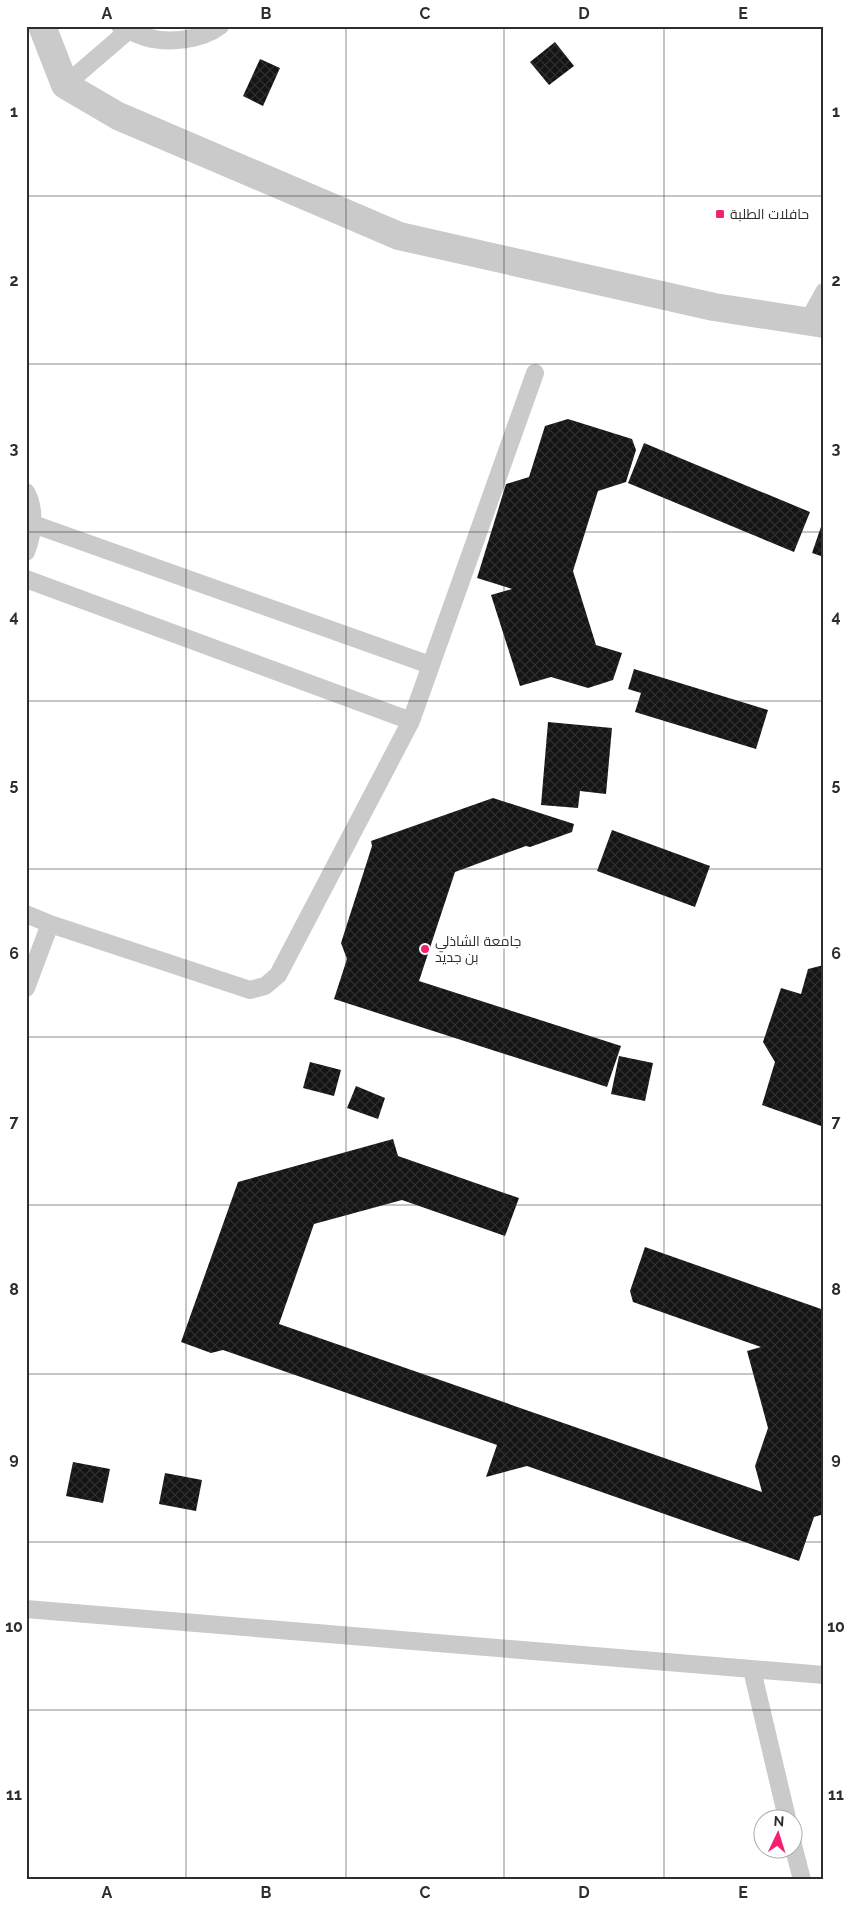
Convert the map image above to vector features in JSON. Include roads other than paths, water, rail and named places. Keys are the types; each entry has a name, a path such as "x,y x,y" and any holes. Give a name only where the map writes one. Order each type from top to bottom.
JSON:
{"street":[{"path":"42,26 65,85 118,116 399,236 714,307 816,323"}],"lane":[{"path":"65,85 125,28 146,37 180,40 213,32 220,26"},
{"path":"816,323 824,292"},
{"path":"26,914 50,924 250,990 265,986 278,976 411,721 535,373"},
{"path":"26,492 29,497 33,524 26,552"},
{"path":"33,524 430,665"},
{"path":"26,579 411,721"},
{"path":"26,988 50,924"},
{"path":"26,1609 824,1675"},
{"path":"752,1670 785,1808"},
{"path":"796,1858 802,1880"}],"place":[{"name":"حافلات الطلبة","path":"720,214"},
{"name":"جامعة الشاذلي بن جديد","path":"425,949"}]}
